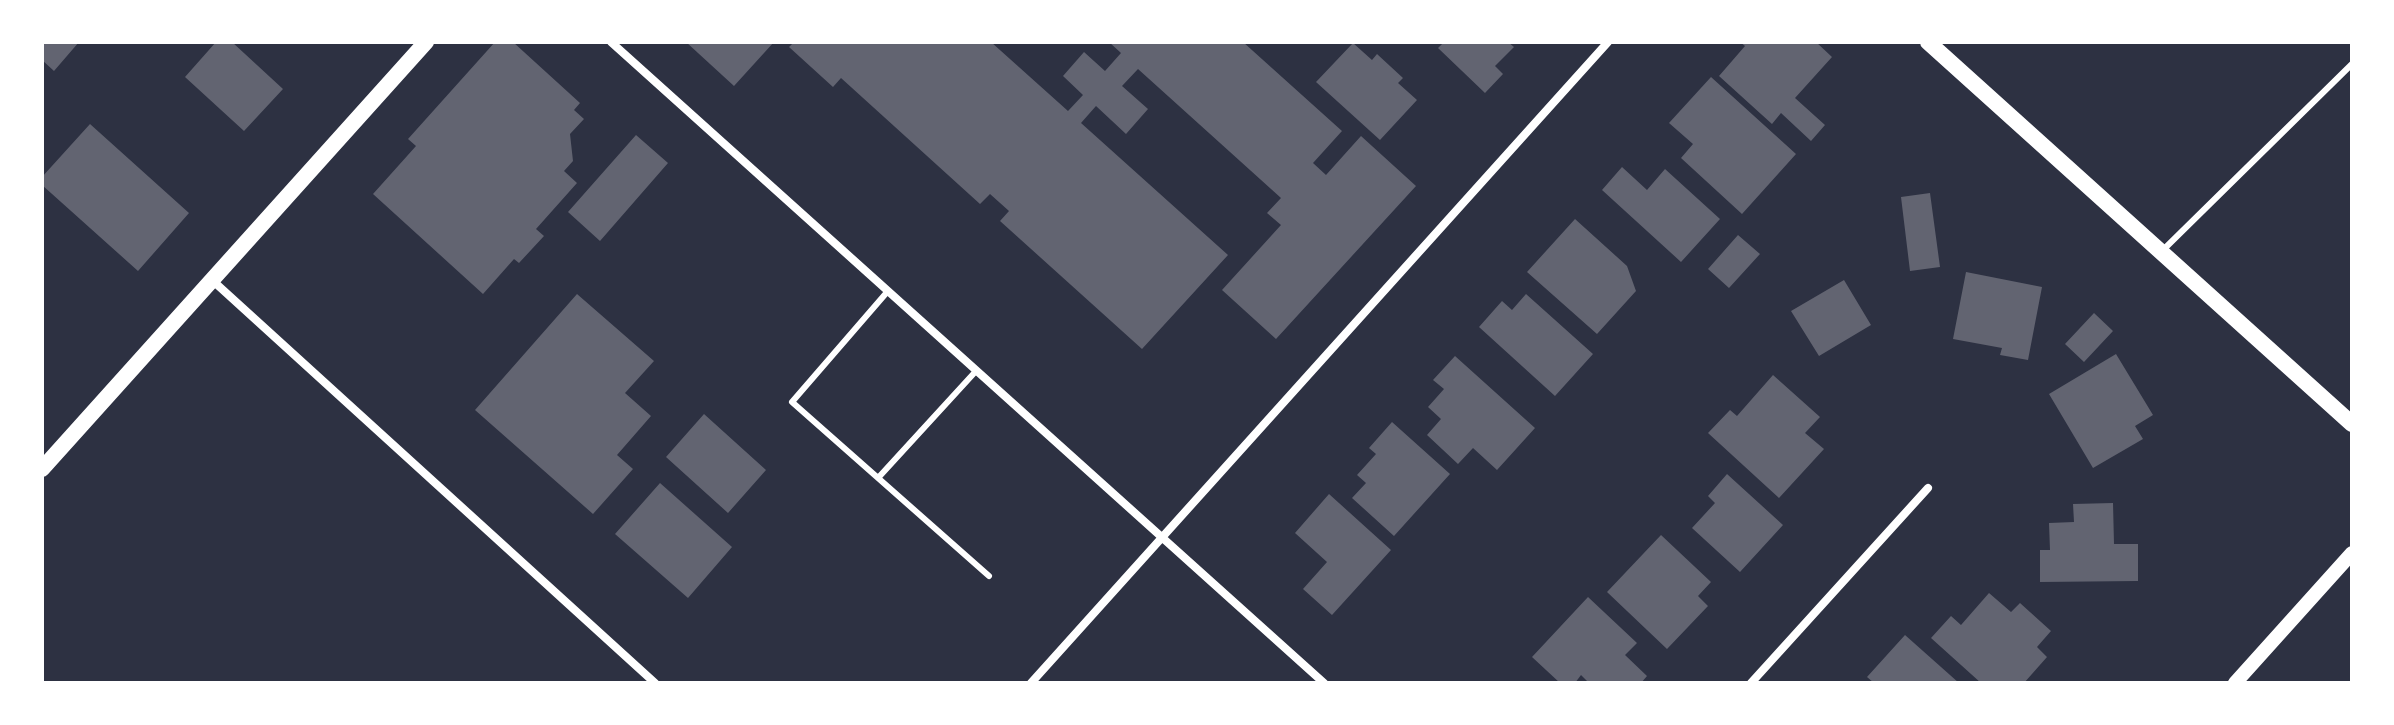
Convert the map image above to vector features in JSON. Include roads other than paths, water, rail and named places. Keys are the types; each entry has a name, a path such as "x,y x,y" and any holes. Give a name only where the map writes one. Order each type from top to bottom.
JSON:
{"main road":[{"path":"42,469 426,42"},
{"path":"1928,42 2352,424"}],"street":[{"path":"611,42 1324,683"},
{"path":"1031,683 1608,42"},
{"path":"212,280 655,683"},
{"path":"1751,683 1928,488"},
{"path":"2241,681 2352,553"}],"lane":[{"path":"2161,252 2352,64"},
{"path":"888,291 792,402 989,576"},
{"path":"878,478 976,371"}]}
